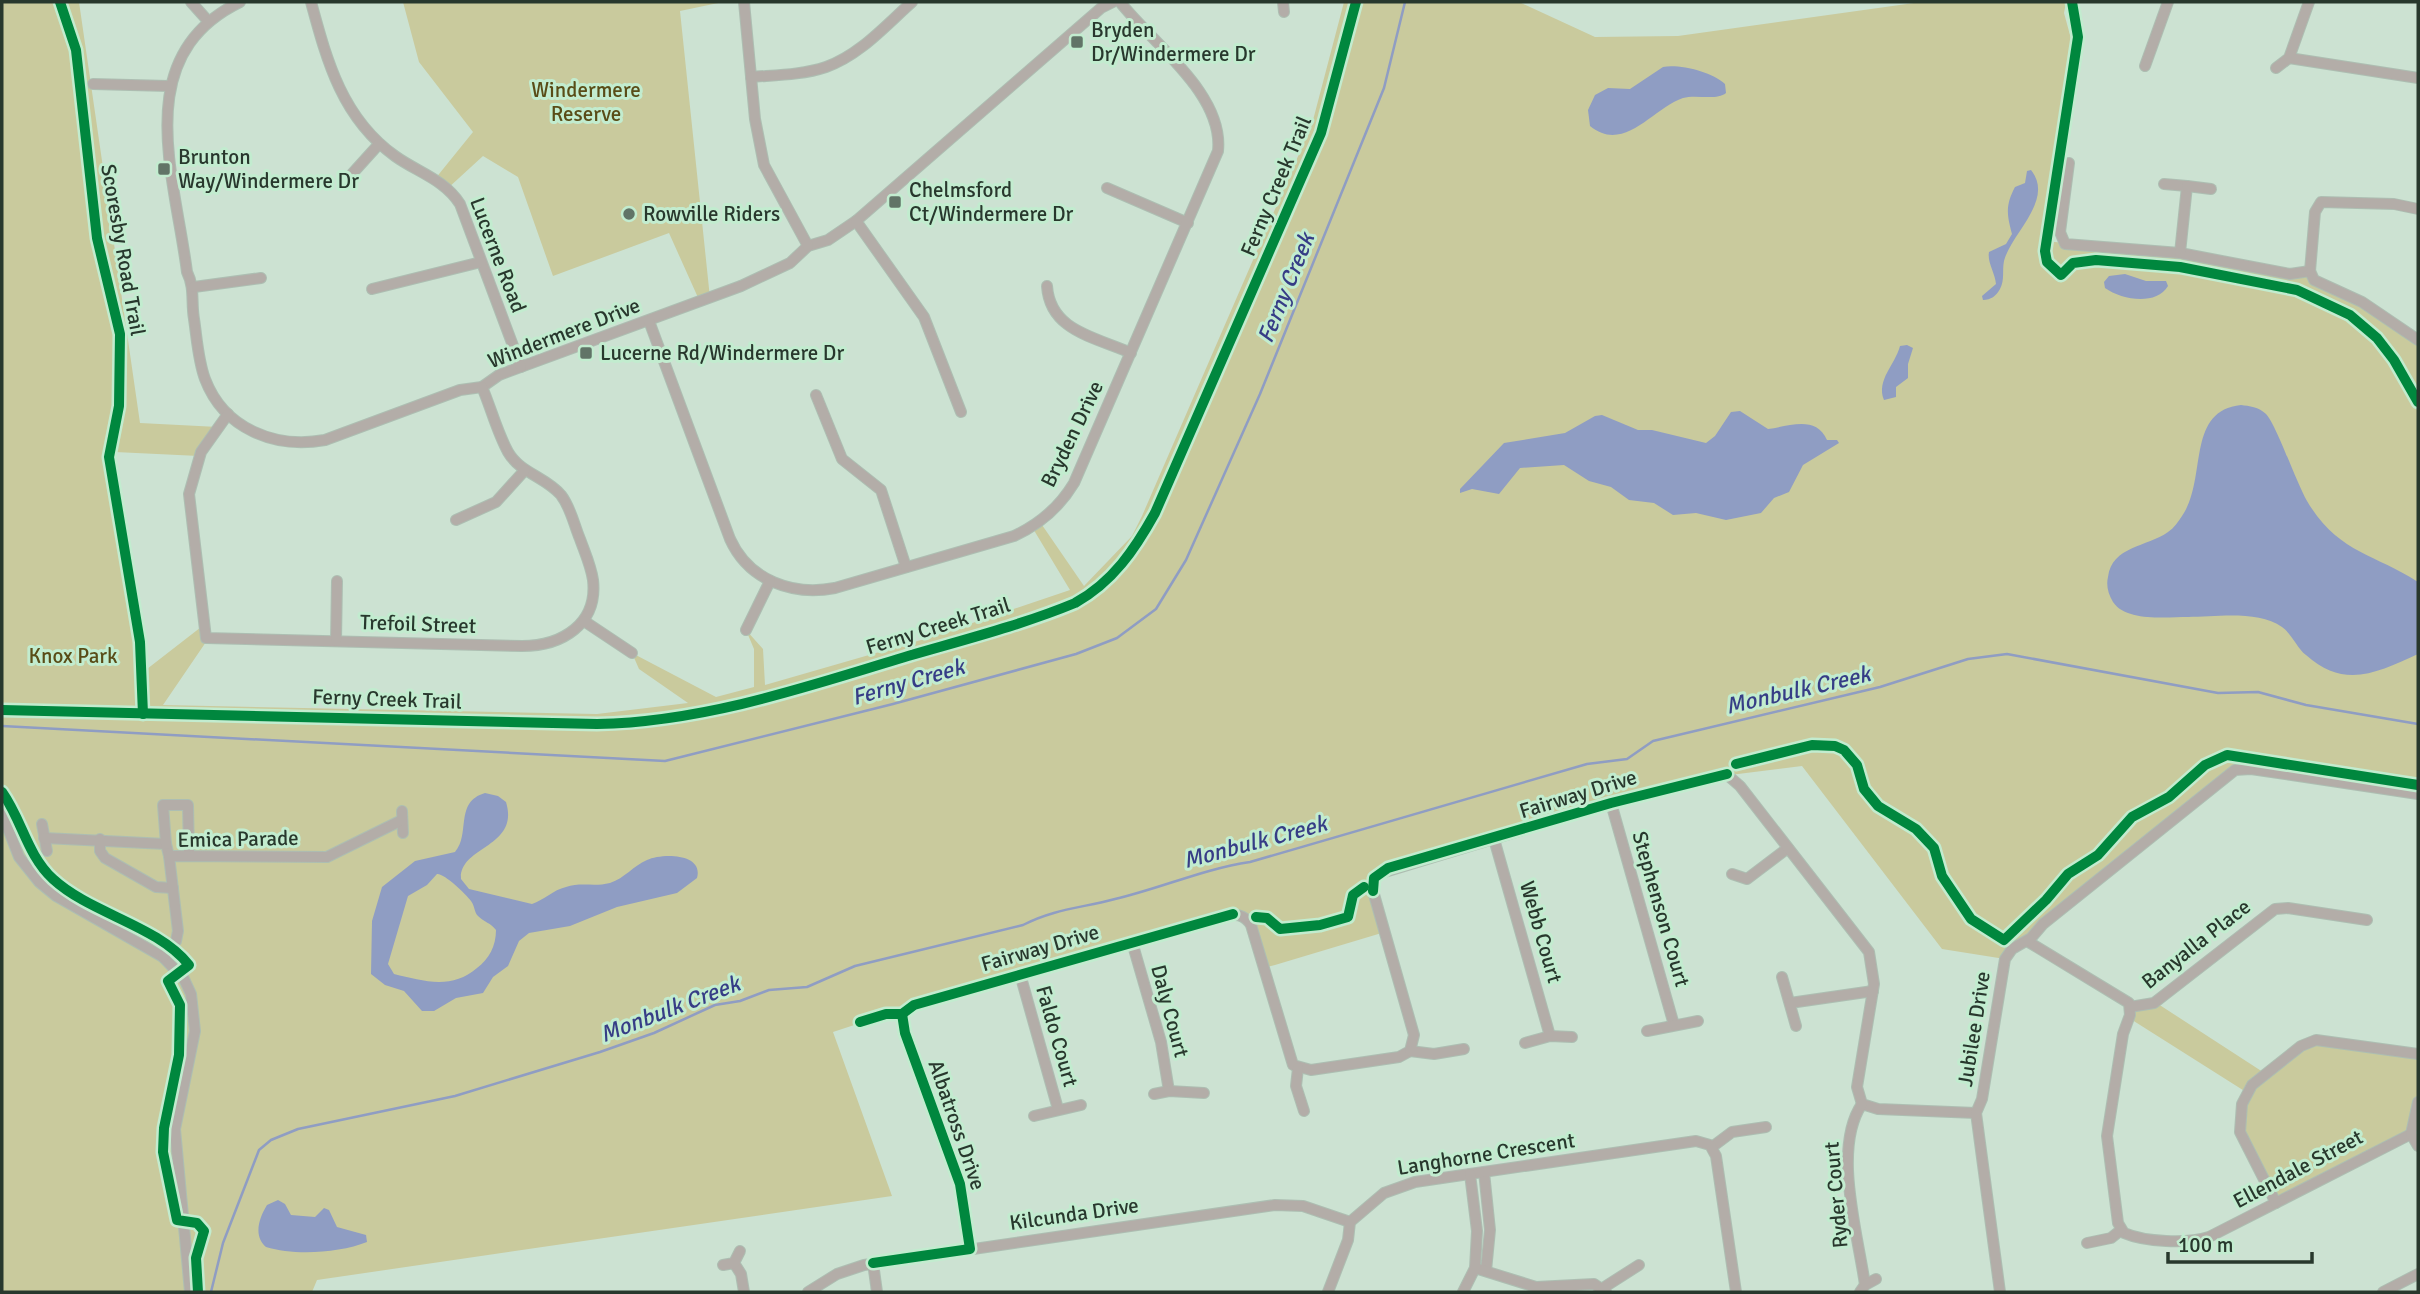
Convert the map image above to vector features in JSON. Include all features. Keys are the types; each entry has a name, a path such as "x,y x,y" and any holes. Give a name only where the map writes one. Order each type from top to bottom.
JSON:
{"street":[{"path":"191,2 208,21"},
{"name":"Windermere Drive","path":"240,2 208,21 185,48 168,86 167,127 187,272 194,287 192,305 204,374 212,392 228,414 251,431 271,440 313,442 460,390 482,387 495,377 649,321 766,275 796,259 808,246 828,240 856,221 1101,8 1113,2"},
{"name":"Lucerne Road","path":"311,2 338,89 357,119 379,144 443,184 456,197 521,368"},
{"path":"744,2 755,119 764,165 808,246"},
{"path":"751,77 807,72 832,64 857,50 912,2"},
{"name":"Bryden Drive","path":"649,321 730,539 749,566 770,581 788,588 816,591 1014,536 1052,512 1074,483 1216,158 1219,135 1215,118 1202,96 1121,2"},
{"path":"2145,66 2168,2"},
{"path":"2276,68 2290,58 2309,2"},
{"path":"2290,58 2418,78"},
{"path":"93,84 168,86"},
{"path":"351,175 379,144"},
{"path":"2069,163 2060,232 2065,244 2180,253 2290,274 2310,271"},
{"path":"2164,184 2211,188"},
{"path":"2180,253 2187,187"},
{"path":"1107,188 1188,223"},
{"path":"2418,209 2394,204 2321,202 2315,212 2310,271 2314,280 2362,302 2418,340"},
{"path":"856,221 924,317 961,412"},
{"path":"372,289 481,262"},
{"path":"194,287 261,278"},
{"path":"1047,286 1050,308 1062,321 1131,353"},
{"path":"482,387 507,451 525,470 552,486 570,511 593,578 592,599 584,621 632,653"},
{"path":"816,395 842,459 881,490 906,567"},
{"name":"Trefoil Street","path":"228,414 201,452 189,494 206,638 539,646 558,641 584,621"},
{"path":"456,520 496,502 525,470"},
{"path":"336,641 337,581"},
{"path":"746,630 770,581"},
{"name":"Jubilee Drive","path":"2000,1292 1976,1113 1982,1099 2004,959 2014,946 2027,941 2047,920 2235,771 2245,768 2418,794"},
{"name":"Fairway Drive","path":"1410,1051 1414,1035 1374,891 1374,878 1388,868 1725,773 1735,779 1869,952 1874,972 1857,1087 1862,1104"},
{"path":"169,856 162,807 166,802 190,807 189,855"},
{"name":"Stephenson Court","path":"1611,803 1674,1025"},
{"path":"2,813 19,857 46,889 163,957 188,986 195,1012 195,1031 175,1129 190,1292"},
{"name":"Emica Parade","path":"163,957 178,936 169,856 327,857 402,816 403,833"},
{"path":"42,824 47,851"},
{"path":"44,838 166,844"},
{"path":"100,839 100,851 105,858 156,887 173,888"},
{"name":"Webb Court","path":"1494,839 1550,1035"},
{"path":"1732,874 1748,884 1788,848"},
{"name":"Banyalla Place","path":"2130,1007 2155,1002 2275,909 2288,908 2367,920"},
{"name":"Fairway Drive","path":"860,1022 886,1014 902,1014 914,1004 1224,915 1237,914 1246,918 1253,931 1290,1059 1298,1068 1296,1086 1304,1111"},
{"path":"2027,941 2123,997 2130,1007 2106,1144 2121,1230 2111,1238 2087,1242"},
{"name":"Daly Court","path":"1132,942 1161,1042 1169,1091"},
{"name":"Faldo Court","path":"1020,974 1058,1109"},
{"path":"1782,977 1796,1026"},
{"path":"1790,1003 1873,990"},
{"name":"Albatross Drive","path":"902,1014 905,1033 960,1184 970,1249"},
{"path":"1647,1031 1698,1021"},
{"path":"1525,1043 1550,1035 1572,1037"},
{"path":"2276,1203 2240,1132 2241,1110 2248,1090 2301,1045 2316,1040 2418,1054"},
{"path":"1298,1068 1311,1070 1399,1057 1410,1051 1434,1054 1464,1049"},
{"name":"Daly Court","path":"1154,1094 1169,1091 1204,1093"},
{"path":"2418,1102 2412,1134 2418,1146"},
{"path":"1862,1104 1878,1109 1976,1113"},
{"name":"Ryder Court","path":"1862,1104 1851,1124 1848,1154 1863,1288 1876,1279"},
{"name":"Faldo Court","path":"1034,1116 1081,1105"},
{"path":"1736,1292 1717,1160 1712,1147 1732,1132 1766,1127"},
{"name":"Ellendale Street","path":"2121,1230 2133,1236 2198,1240 2412,1134"},
{"name":"Langhorne Crescent","path":"1350,1222 1392,1189 1415,1182 1696,1141 1712,1147"},
{"path":"1463,1292 1480,1269 1490,1230 1484,1172"},
{"path":"1470,1174 1478,1227 1480,1269"},
{"name":"Kilcunda Drive","path":"808,1292 836,1274 873,1264 1285,1204 1303,1206 1350,1222"},
{"path":"1328,1292 1348,1240 1350,1222"},
{"path":"734,1263 740,1251"},
{"path":"723,1265 734,1263"},
{"path":"734,1263 741,1274 744,1292"},
{"path":"873,1264 877,1292"},
{"path":"1480,1269 1545,1288 1590,1284 1605,1290 1639,1265"},
{"path":"2383,1292 2418,1275"}],"green space":[{"name":"Knox Park","path":"2,2 79,2 140,423 218,427 199,456 115,452 147,669 205,624 208,639 163,705 597,714 688,703 639,669 632,653 716,697 754,687 754,649 746,630 763,649 765,685 928,638 1070,590 1032,527 1040,522 1084,586 1132,536 1142,516 1312,124 1344,2 1519,2 1595,37 1678,36 1921,2 2066,2 2064,13 2073,46 2044,241 2142,250 2311,275 2418,340 2418,794 2240,769 2005,959 1942,949 1802,766 1730,775 1725,773 1374,878 1385,932 1275,965 1263,968 1251,925 1240,915 909,1007 833,1032 892,1196 317,1280 312,1292 2,1292"},
{"name":"Windermere Reserve","path":"403,2 723,2 680,11 710,298 700,302 669,233 553,276 518,177 483,156 447,189 435,179 473,132 419,62"},
{"path":"2155,1002 2266,1074 2305,1043 2418,1054 2418,1102 2411,1134 2276,1203 2240,1132 2246,1092 2129,1018 2130,1011"}],"water":[{"path":"1663,67 1687,68 1712,76 1725,84 1726,93 1717,97 1683,98 1638,126 1615,135 1603,133 1590,126 1588,110 1595,95 1608,88 1630,89"},
{"path":"2031,170 2037,181 2035,205 2008,250 2000,289 1993,297 1983,300 1982,296 1996,284 1989,252 2006,244 2012,234 2008,205 2015,187 2025,183 2027,171"},
{"path":"2125,274 2146,281 2166,281 2168,286 2163,292 2147,299 2120,296 2105,288 2104,282 2109,276"},
{"path":"1900,346 1913,348 1908,364 1908,378 1896,387 1896,397 1884,400 1884,379"},
{"path":"2241,405 2254,407 2266,414 2307,501 2331,532 2357,550 2418,582 2418,654 2389,667 2348,675 2320,666 2303,652 2286,630 2261,618 2137,616 2127,613 2113,602 2107,580 2116,559 2132,548 2160,537 2176,525 2190,501 2200,449 2212,420 2223,410"},
{"path":"1740,411 1768,429 1809,425 1822,432 1827,440 1837,440 1839,443 1803,465 1789,492 1774,498 1761,513 1726,520 1696,513 1673,515 1654,503 1629,500 1611,487 1589,481 1564,465 1520,468 1499,494 1472,489 1460,493 1460,489 1504,443 1565,433 1595,416 1602,415 1638,430 1652,430 1706,443 1715,436 1731,412"},
{"path":"485,793 498,796 506,802 508,817 505,829 463,868 461,879 469,889 532,904 557,890 571,886 610,883 642,863 662,856 688,859 697,870 697,878 677,893 617,907 570,926 529,933 519,941 508,966 493,977 483,993 456,998 434,1011 422,1011 404,991 385,985 371,974 372,921 382,887 415,861 455,852 460,845 466,811 475,797","holes":["437,874 465,894 478,916 496,930 491,952 477,968 458,979 437,982 394,974 388,964 408,896 427,885"]},
{"path":"278,1200 285,1204 291,1215 315,1217 324,1208 329,1210 337,1227 366,1235 367,1242 343,1249 317,1252 290,1252 266,1247 258,1232 260,1221 267,1205"}],"waterway":[{"name":"Ferny Creek","path":"2,726 665,761 893,704 1076,654 1117,638 1156,609 1186,560 1260,394 1384,88 1405,2"},
{"name":"Monbulk Creek","path":"211,1292 223,1243 259,1150 271,1140 298,1129 455,1096 600,1052 654,1033 715,1005 740,1001 769,990 807,987 855,966 1023,925 1057,912 1132,895 1587,764 1627,759 1653,741 1880,687 1968,659 2007,654 2218,693 2258,692 2306,705 2418,724"}],"cycle path":[{"name":"Scoresby Road Trail","path":"60,2 76,50 97,238 120,334 119,406 109,457 140,642 143,714"},
{"name":"Ferny Creek Trail","path":"2,710 597,724 637,722 715,710 793,691 1013,625 1075,603 1089,595 1122,564 1155,513 1321,133 1356,2"},
{"path":"2072,2 2078,37 2045,251 2047,262 2061,275 2073,263 2096,260 2180,267 2297,290 2350,315 2377,338 2394,360 2418,402"},
{"path":"1736,764 1812,745 1835,746 1844,750 1857,765 1864,789 1878,806 1916,829 1934,848 1942,876 1971,919 2004,940 2046,900 2068,874 2098,855 2132,817 2169,797 2205,765 2227,755 2418,785"},
{"path":"1373,891 1374,878 1388,868 1611,803 1727,774"},
{"path":"2,792 37,859 53,879 86,902 160,940 176,951 189,965 168,981 180,1005 179,1055 164,1128 163,1152 177,1220 197,1223 204,1231 196,1258 198,1292"},
{"path":"1256,917 1267,918 1280,929 1320,925 1348,917 1353,895 1364,887"},
{"path":"860,1022 886,1014 902,1014 914,1005 1233,914"},
{"path":"873,1263 970,1249 960,1184 905,1033 902,1014"}],"place":[{"name":"Bryden Dr/Windermere Dr","path":"1077,42"},
{"name":"Brunton Way/Windermere Dr","path":"164,169"},
{"name":"Chelmsford Ct/Windermere Dr","path":"895,202"},
{"name":"Rowville Riders","path":"629,214"},
{"name":"Lucerne Rd/Windermere Dr","path":"586,353"}]}
